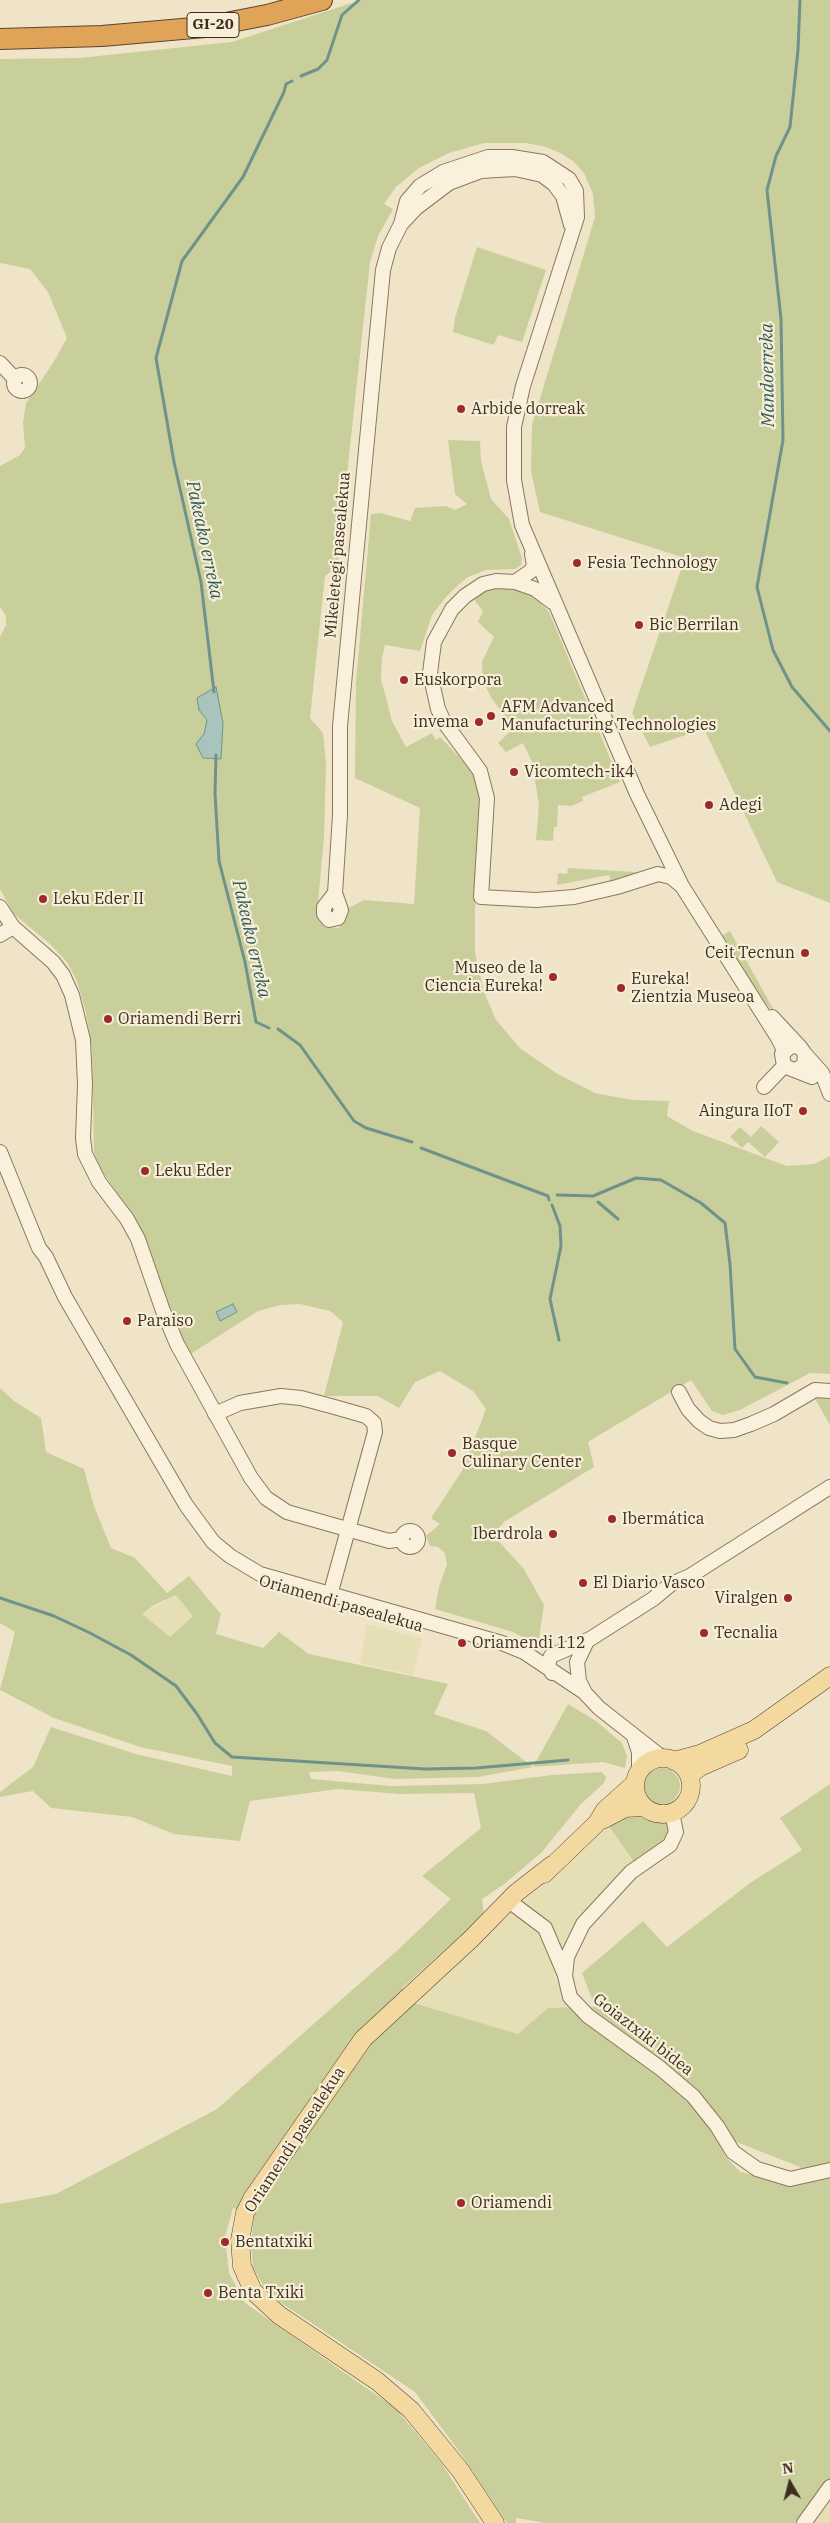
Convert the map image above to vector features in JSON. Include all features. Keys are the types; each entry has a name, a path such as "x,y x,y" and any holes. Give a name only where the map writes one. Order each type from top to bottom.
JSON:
{"highway":[{"name":"GI-20","path":"0,38 102,36 204,27 267,15 322,0"}],"main road":[{"path":"644,1807 636,1793 637,1777 650,1762 700,1754 754,1730 830,1676"},
{"path":"688,1776 700,1767 767,1736 830,1691"},
{"path":"597,1823 625,1808 644,1807 659,1814 672,1812 682,1806 690,1792 688,1776 685,1770 669,1760"},
{"name":"Oriamendi pasealekua","path":"470,1939 513,1904 597,1823 605,1810 637,1777"},
{"name":"Oriamendi pasealekua","path":"495,2523 460,2470 411,2410 377,2381 263,2303 253,2291 246,2278 240,2253 241,2226 252,2199 350,2055 378,2023 470,1939 516,1893 552,1865"}],"street":[{"name":"Mikeletegi pasealekua","path":"335,893 340,805 340,726 380,282 389,248 402,224 416,208 448,183 481,171 515,169 542,175 554,184 566,205 572,234 523,386 514,427 514,480 517,505 530,546 637,794 682,886 760,1008 784,1050 781,1058 798,1061 822,1073 830,1094"},
{"path":"0,363 15,379"},
{"path":"515,582 531,571 534,566 530,546"},
{"name":"Mikeletegi pasealekua","path":"555,604 535,589 515,582 496,581 483,584 465,596 452,609 432,651 430,673 438,709 444,722 480,771 485,787 487,807 481,897 536,900 574,897 617,887 658,874 671,877 682,886"},
{"path":"0,907 13,927 53,962 63,975 72,995 83,1040 85,1084 83,1138 85,1154 99,1182 127,1218 138,1238 170,1330 215,1414 258,1488 277,1507 287,1512 389,1541 401,1539"},
{"path":"0,934 13,927"},
{"name":"Mikeletegi pasealekua","path":"760,1008 778,1022 798,1061 830,1094"},
{"path":"764,1087 798,1061"},
{"name":"Oriamendi pasealekua","path":"0,1152 39,1248 46,1257 64,1297 201,1528 230,1556 260,1574 476,1635 524,1652 584,1692 599,1708 634,1737 669,1760"},
{"name":"Oriamendi pasealekua","path":"39,1248 40,1260 50,1284 192,1530 210,1550 234,1569 254,1579 285,1590 491,1647 528,1663 579,1699 599,1708"},
{"path":"679,1392 688,1409 699,1421 709,1428 720,1431 734,1430 751,1424 774,1414 815,1390 830,1391"},
{"path":"215,1414 240,1403 281,1396 301,1398 340,1408 366,1416 374,1423 375,1432 330,1595"},
{"path":"563,1686 553,1675 548,1664 551,1656 587,1641 662,1593 671,1584 685,1579 830,1487"},
{"path":"285,1590 296,1590 320,1596 330,1595 350,1608"},
{"path":"584,1692 578,1681 577,1662 587,1641"},
{"path":"524,1652 562,1650"},
{"path":"634,1737 639,1752 637,1777"},
{"name":"Goiaztxiki bidea","path":"672,1812 676,1832 670,1845 631,1872 583,1924 567,1956 565,1976 570,1997 588,2016 660,2068 692,2096 717,2126 733,2152 757,2169 790,2179 830,2170"},
{"path":"513,1904 544,1928 565,1976"},
{"path":"804,2523 830,2488"}],"shaded area":[{"path":"176,1595 193,1615 170,1638 142,1614"},
{"path":"367,1624 422,1639 413,1675 360,1663"},
{"path":"609,1826 634,1862 571,1934 554,1975 572,2008 548,2008 518,2034 417,2004 438,1978"},
{"path":"830,2493 830,2523 807,2523"}],"green space":[{"path":"361,0 830,0 830,903 777,882 704,729 650,747 632,713 685,558 540,512 531,472 532,425 595,217 593,194 584,173 573,161 560,153 546,147 526,143 484,143 449,153 419,168 396,187 384,204 393,209 378,236 370,262 337,567 325,576 310,718 323,733 326,765 324,837 317,914 327,927 339,928 345,910 364,900 414,904 420,808 355,778 356,682 371,514 381,513 410,521 415,508 446,506 455,510 467,504 455,494 448,440 480,441 481,461 491,499 509,519 522,558 521,565 515,569 486,570 468,577 459,584 432,615 420,651 385,645 381,679 392,721 406,747 432,733 436,740 440,737 469,767 475,777 481,807 475,910 475,953 484,992 496,1020 521,1049 556,1073 595,1093 632,1100 669,1101 667,1116 693,1131 787,1166 814,1164 830,1156 830,1374 810,1373 740,1410 723,1415 712,1411 691,1380 588,1442 594,1467 504,1522 493,1535 524,1569 544,1605 538,1645 513,1632 435,1609 439,1587 447,1564 445,1553 438,1547 430,1546 426,1536 440,1524 431,1518 462,1471 486,1409 473,1391 440,1371 415,1382 399,1408 378,1396 324,1396 343,1322 330,1311 300,1304 281,1305 258,1311 189,1355 173,1321 148,1243 134,1216 99,1167 94,1152 92,1049 86,1013 77,981 67,962 51,945 14,914 0,889 0,637 6,625 6,616 0,607 0,466 20,455 25,448 23,423 26,403 67,338 48,292 30,269 0,263 0,59 79,58 232,42"},
{"path":"477,247 546,270 522,342 498,335 494,345 453,332 455,318"},
{"path":"500,588 529,592 549,612 620,782 582,797 583,801 571,806 558,805 557,827 554,827 553,841 536,840 539,805 532,762 523,743 506,752 498,743 514,728 492,699 483,681 482,662 494,637 478,622 483,611 472,597 490,589"},
{"path":"568,868 635,873 611,882 609,875 557,885 558,873 567,874"},
{"path":"730,931 776,1014 765,1003 719,937"},
{"path":"761,1126 779,1142 765,1157 748,1142 742,1148 730,1137 740,1127 751,1137"},
{"path":"0,1388 14,1401 41,1418 46,1452 84,1469 94,1506 111,1548 135,1558 167,1593 189,1576 221,1614 216,1634 263,1648 279,1632 309,1654 448,1684 434,1714 486,1731 533,1767 478,1777 395,1779 337,1771 309,1772 311,1779 391,1786 483,1784 552,1775 602,1772 606,1777 604,1783 581,1804 541,1853 503,1885 482,1899 484,1915 402,1988 417,2004 518,2034 548,2008 595,2007 582,1973 643,1921 667,1947 750,1883 802,1850 780,1818 830,1784 830,2482 798,2523 546,2523 516,2518 516,2523 507,2523 464,2458 415,2392 280,2302 265,2289 253,2267 251,2243 254,2216 233,2208 225,2237 229,2273 245,2303 395,2408 442,2464 480,2523 0,2523 0,2204 56,2194 217,2109 400,1948 451,1899 422,1876 481,1828 474,1793 399,1794 338,1789 250,1801 240,1841 174,1834 132,1817 51,1808 33,1791 0,1797 0,1792 33,1767 51,1727 136,1754 232,1776 232,1766 140,1747 54,1718 0,1690 15,1632 0,1623","holes":["176,1595 193,1616 170,1637 142,1614 154,1605","729,2139 800,2167 805,2181 788,2183 740,2172 726,2157 718,2142"]},
{"path":"830,1396 830,1425 814,1397"},
{"path":"568,1704 596,1721 622,1743 627,1756 625,1768 603,1762 533,1767"},
{"path":"662,1768 669,1769 675,1773 679,1779 679,1793 675,1799 669,1803 662,1804 655,1803 649,1799 645,1793 644,1786 645,1779 649,1773 655,1769"},
{"path":"630,1814 666,1822 669,1832 665,1840 634,1862 609,1826 615,1820"}],"water":[{"path":"216,687 223,723 221,759 203,758 196,744 204,734 207,720 199,710 197,698"},
{"path":"233,1304 237,1312 220,1321 216,1312"}],"waterway":[{"name":"Pakeako erreka","path":"301,76 318,69 327,60 342,15 359,0"},
{"name":"Mandoerreka","path":"800,0 798,50 790,127 776,156 767,190 781,319 783,440 757,587 773,650 792,687 830,731"},
{"name":"Pakeako erreka","path":"214,692 201,582 174,462 156,358 182,261 243,177 284,92 286,84 292,81"},
{"name":"Pakeako erreka","path":"216,755 215,793 219,861 245,962 256,1022 269,1028"},
{"name":"Pakeako erreka","path":"278,1029 300,1045 354,1121 366,1128 412,1142"},
{"name":"Pakeako erreka","path":"421,1148 548,1196 549,1200"},
{"path":"557,1195 593,1196 636,1178 661,1180 701,1203 725,1223 730,1264 735,1349 755,1377 787,1383"},
{"path":"598,1202 618,1219"},
{"path":"552,1205 560,1226 561,1246 550,1299 559,1340"},
{"path":"0,1598 54,1616 131,1655 176,1686 197,1714 215,1743 232,1757 425,1769 476,1768 568,1760"}],"place":[{"name":"Arbide dorreak","path":"461,409"},
{"name":"Fesia Technology","path":"577,563"},
{"name":"Bic Berrilan","path":"639,625"},
{"name":"Euskorpora","path":"404,680"},
{"name":"AFM Advanced Manufacturing Technologies","path":"491,716"},
{"name":"invema","path":"479,722"},
{"name":"Vicomtech-ik4","path":"514,772"},
{"name":"Adegi","path":"709,805"},
{"name":"Leku Eder II","path":"43,899"},
{"name":"Ceit Tecnun","path":"805,953"},
{"name":"Museo de la Ciencia Eureka!","path":"553,977"},
{"name":"Eureka! Zientzia Museoa","path":"621,988"},
{"name":"Oriamendi Berri","path":"108,1019"},
{"name":"Aingura IIoT","path":"803,1111"},
{"name":"Leku Eder","path":"145,1171"},
{"name":"Paraiso","path":"127,1321"},
{"name":"Basque Culinary Center","path":"452,1453"},
{"name":"Ibermática","path":"612,1519"},
{"name":"Iberdrola","path":"553,1534"},
{"name":"El Diario Vasco","path":"583,1583"},
{"name":"Viralgen","path":"788,1598"},
{"name":"Tecnalia","path":"704,1633"},
{"name":"Oriamendi 112","path":"462,1643"},
{"name":"Oriamendi","path":"461,2203"},
{"name":"Bentatxiki","path":"225,2242"},
{"name":"Benta Txiki","path":"208,2293"}]}
